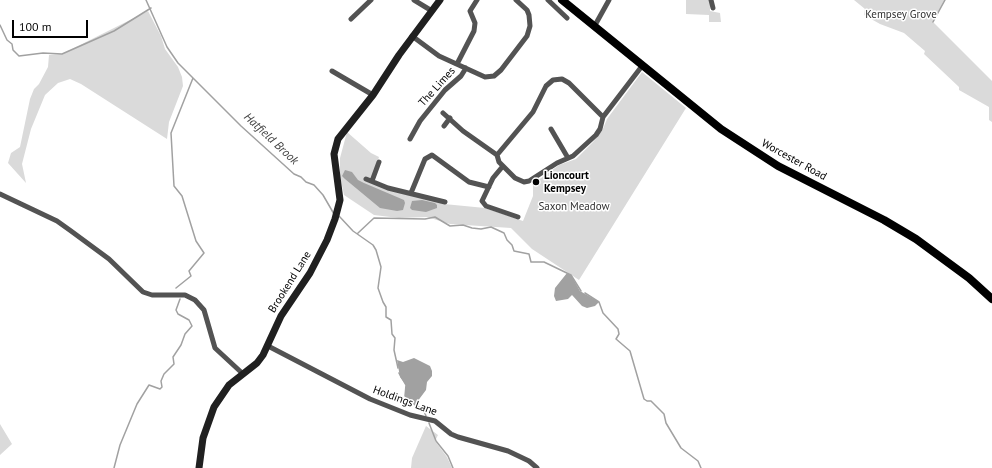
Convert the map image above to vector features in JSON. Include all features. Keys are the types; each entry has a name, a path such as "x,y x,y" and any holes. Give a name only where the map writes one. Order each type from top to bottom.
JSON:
{"main road":[{"name":"Worcester Road","path":"562,0 697,110 743,144 778,166 884,220 916,239 957,268 992,299"}],"street":[{"path":"351,19 371,0"},
{"path":"414,0 432,11"},
{"name":"Brookend Lane","path":"199,468 203,438 210,415 221,395 242,373 257,363 268,346 281,316 318,260 335,219 340,200 334,167 334,149 336,141 373,95 412,36 440,0"},
{"name":"The Limes","path":"457,64 474,31 475,23 470,11 478,0"},
{"name":"The Limes","path":"412,36 439,56 485,77 494,76 501,70 527,36 530,26 529,15 516,0"},
{"path":"548,0 567,18"},
{"path":"594,27 609,0"},
{"path":"710,0 713,8"},
{"path":"443,113 463,131 497,155 497,159 503,166 519,180 529,181 557,163 573,156 596,135 600,129 603,117 642,66"},
{"name":"The Limes","path":"410,139 420,121 445,90 461,76 466,68"},
{"path":"332,71 373,95"},
{"path":"497,155 533,112 546,86 553,80 562,79 569,83 603,117"},
{"path":"444,126 450,118"},
{"path":"551,129 568,158"},
{"path":"411,193 425,160 432,155 470,182 489,187"},
{"path":"372,181 379,162"},
{"path":"503,166 498,171 483,198 485,205 518,217"},
{"path":"366,179 388,188 445,202"},
{"path":"0,194 57,221 109,259 143,292 152,295 185,295 195,300 204,310 215,348 242,373"},
{"name":"Holdings Lane","path":"268,346 364,396 410,415 435,421 451,434 458,437 508,451 529,461 537,468"}],"green space":[{"path":"686,0 710,0 710,11 720,13 721,22 709,22 709,15 686,14"},
{"name":"Kempsey Grove","path":"854,0 945,0 933,22 992,81 992,122 989,120 989,107 959,90 959,87 924,54 925,51 904,33 880,24 864,15 865,9"},
{"path":"148,11 161,36 165,49 178,67 182,77 183,86 169,122 167,139 81,84 70,79 58,83 45,95 31,129 22,164 26,183 8,163 11,153 20,147 30,99 34,89 39,84 48,67 49,55 62,54"},
{"name":"Saxon Meadow","path":"642,72 686,108 579,280 532,249 511,228 450,224 427,217 399,218 374,215 344,195 340,176 340,158 347,132 371,153 379,157 370,181 444,204 485,208 523,221 533,196 533,184 559,165 576,159 593,142 602,131 607,119"},
{"path":"0,424 12,444 0,455"},
{"path":"426,426 438,435 435,441 447,457 452,468 411,468 412,458"}],"shaded area":[{"path":"345,170 352,172 358,180 404,200 405,203 403,210 397,211 380,208 342,176"},
{"path":"422,200 435,203 437,208 426,212 412,210 410,208 412,201"},
{"path":"567,273 571,275 580,291 599,302 595,306 587,308 582,306 572,295 568,299 556,301 554,296 555,288"},
{"path":"414,358 430,366 432,371 432,376 427,382 426,390 417,402 416,407 405,396 406,385 400,377 397,360 403,362"}],"waterway":[{"name":"Hatfield Brook","path":"146,0 167,47 178,63 241,126 294,174 301,177 306,182 314,185 323,195 334,214"},
{"path":"933,22 945,0"},
{"path":"0,25 7,40 12,44 13,50 19,56 43,53 62,54 114,31 151,8"},
{"name":"Hatfield Brook","path":"176,288 191,276 189,271 204,253 196,241 182,196 174,186 171,133 193,78"},
{"name":"Hatfield Brook","path":"339,216 353,231 373,245 376,250 381,267 378,288 386,307 386,317 391,320 392,334 395,338 394,350 398,368"},
{"path":"358,233 374,218 425,219 435,217 450,226 463,225 481,229 491,227 504,233 514,251 529,254 531,262 544,262 571,275 581,291"},
{"path":"585,293 599,302 603,313 618,329 619,334 616,339 630,351 644,399 651,401 664,414 666,423 681,448 698,461 701,468"},
{"name":"Hatfield Brook","path":"114,468 120,445 137,404 149,385 160,389 162,387 161,381 164,374 174,364 173,357 181,345 185,334 192,326 189,320 178,314 176,310 180,299"},
{"name":"Hatfield Brook","path":"399,373 406,385 405,396 424,411 426,416"},
{"name":"Hatfield Brook","path":"429,423 436,441 448,456 453,468"}],"place":[{"name":"Lioncourt Kempsey","path":"536,182"}]}
